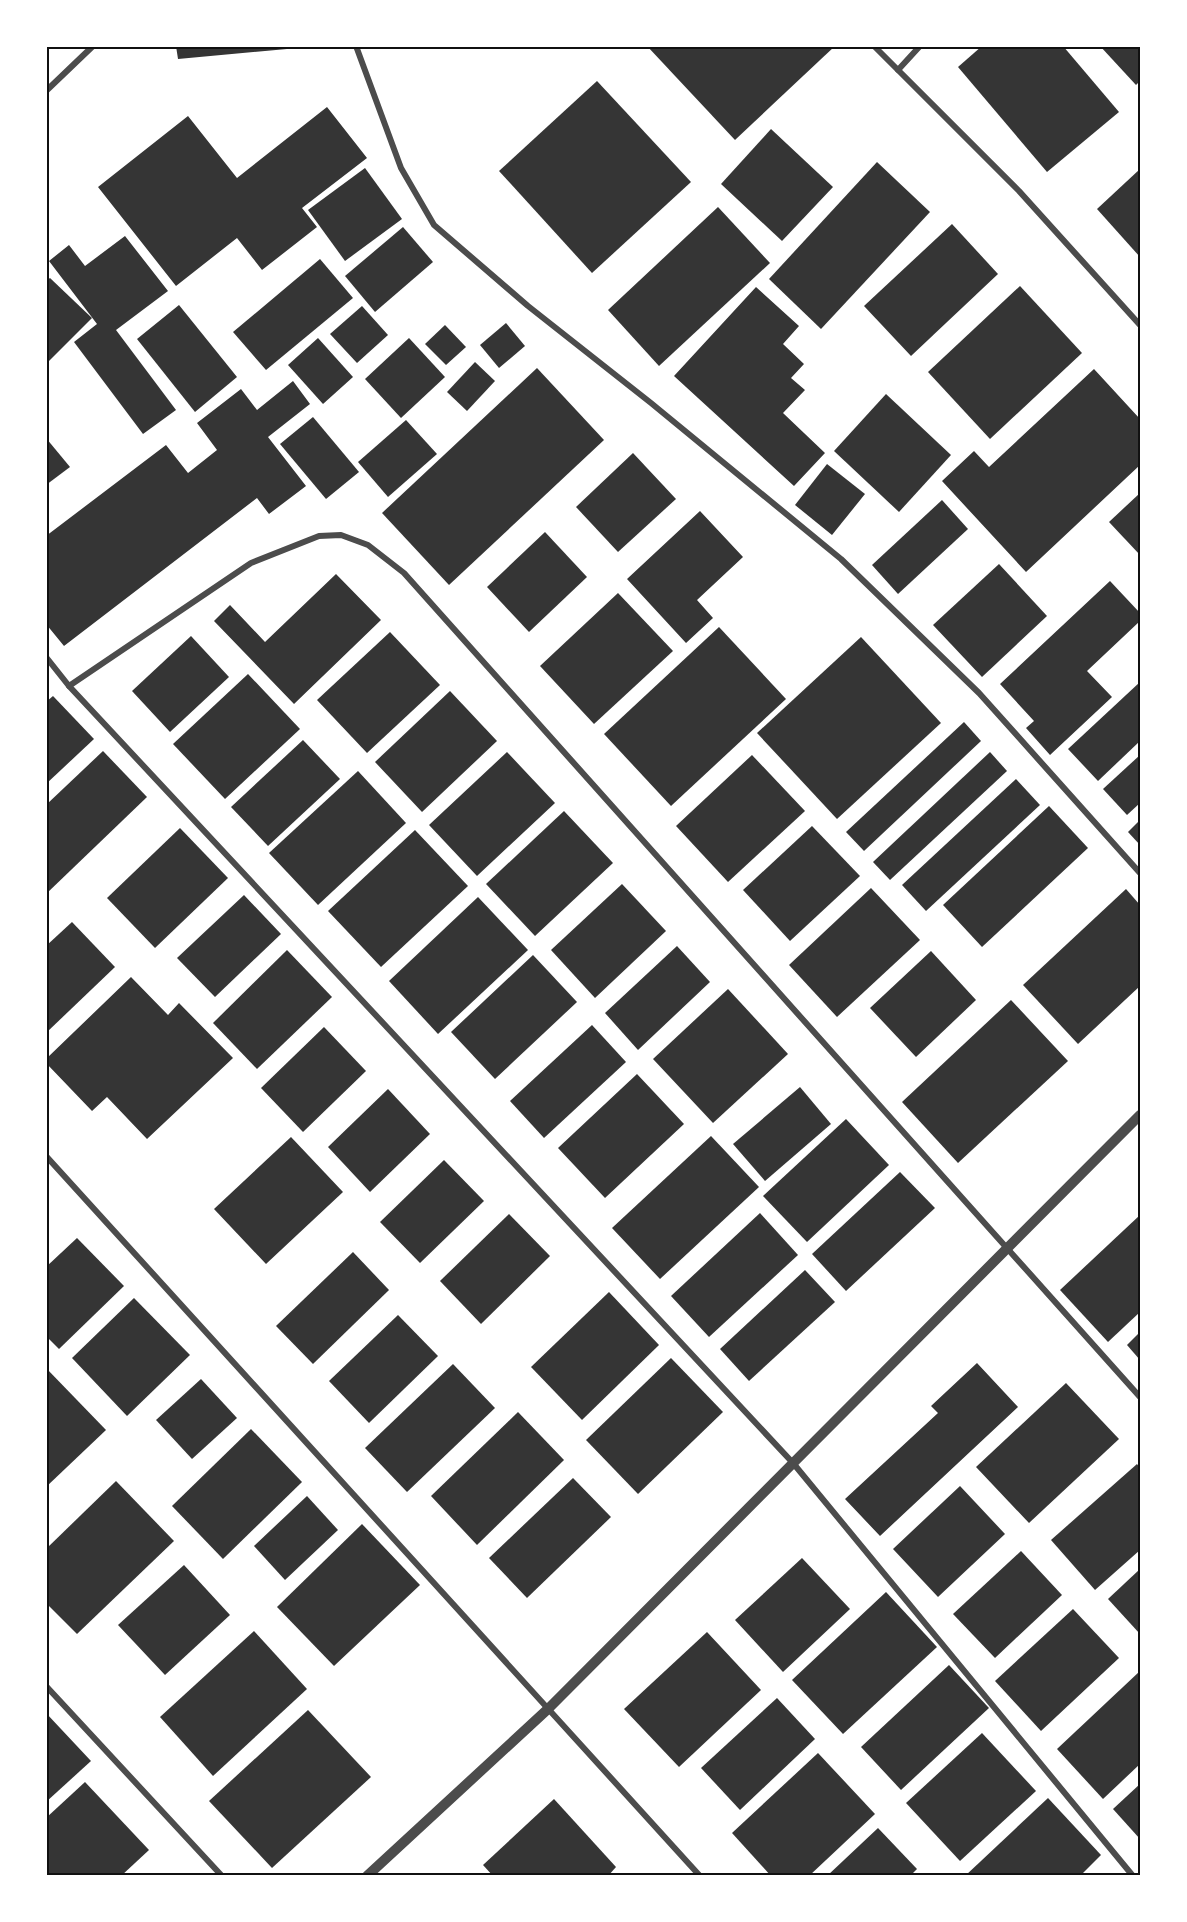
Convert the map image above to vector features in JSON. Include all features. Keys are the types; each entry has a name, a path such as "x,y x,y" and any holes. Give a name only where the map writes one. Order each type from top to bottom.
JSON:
{"street":[{"path":"46,91 93,46"},
{"path":"356,46 401,168 434,225 528,306 651,402 842,559 979,693 1140,873"},
{"path":"874,46 1019,191 1140,325"},
{"path":"898,70 920,46"},
{"path":"69,686 251,563 319,536 341,535 368,545 404,573 1140,1397"},
{"path":"46,657 69,686 793,1462 1133,1875"},
{"path":"367,1875 549,1708 1140,1115"},
{"path":"46,1156 700,1875"},
{"path":"46,1686 222,1875"}],"building":[{"path":"176,46 298,46 298,48 178,59"},
{"path":"647,46 835,46 735,140"},
{"path":"982,46 1063,46 1119,112 1047,172 958,67"},
{"path":"1100,46 1140,46 1140,81 1136,85"},
{"path":"597,81 691,182 592,273 499,171"},
{"path":"327,107 367,158 302,208 317,227 262,270 237,238 176,286 98,187 188,116 237,178"},
{"path":"771,129 833,187 782,241 721,184"},
{"path":"877,162 930,212 821,329 769,279"},
{"path":"365,168 402,219 345,261 308,210"},
{"path":"1140,169 1140,257 1097,209"},
{"path":"718,207 770,263 659,366 608,310"},
{"path":"952,224 998,274 911,356 864,306"},
{"path":"403,227 433,262 375,312 345,276"},
{"path":"125,236 168,291 116,330 176,410 143,434 74,342 97,324 49,261 69,245 85,266"},
{"path":"320,259 353,298 266,370 233,332"},
{"path":"50,278 92,318 48,362 46,361 46,281"},
{"path":"1020,286 1082,353 990,439 928,372"},
{"path":"756,287 799,326 783,344 804,364 791,378 805,390 783,413 825,453 794,486 674,376"},
{"path":"179,305 237,377 195,412 137,339"},
{"path":"362,306 388,335 357,363 330,334"},
{"path":"506,323 525,346 499,368 480,345"},
{"path":"445,325 466,347 446,365 425,344"},
{"path":"318,338 353,377 323,404 288,365"},
{"path":"409,338 445,377 401,418 365,379"},
{"path":"475,362 495,381 467,411 447,392"},
{"path":"537,368 604,440 449,585 382,513"},
{"path":"1094,369 1140,419 1140,465 1026,572 942,481 974,451 989,467"},
{"path":"293,381 310,404 268,437 306,486 269,514 257,498 64,646 46,624 46,536 166,445 188,473 217,450 197,423 241,389 257,410"},
{"path":"886,394 951,455 899,512 834,451"},
{"path":"313,417 359,472 326,499 280,444"},
{"path":"406,420 437,454 388,497 358,462"},
{"path":"46,438 70,467 46,485"},
{"path":"633,453 676,499 618,552 576,507"},
{"path":"827,464 865,494 832,535 795,505"},
{"path":"1140,493 1140,555 1109,522"},
{"path":"942,500 968,529 898,594 872,565"},
{"path":"700,511 743,557 697,600 713,618 686,643 627,579"},
{"path":"545,532 587,577 529,632 487,587"},
{"path":"999,564 1047,616 982,677 933,625"},
{"path":"336,574 381,620 294,704 214,621 230,605 265,642"},
{"path":"1110,581 1140,613 1140,621 1087,671 1112,697 1050,755 1026,728 1034,721 1000,684"},
{"path":"618,593 673,651 594,724 540,666"},
{"path":"719,627 786,699 671,806 604,734"},
{"path":"390,632 440,685 367,753 317,700"},
{"path":"191,636 229,677 170,732 132,691"},
{"path":"861,637 941,723 837,819 757,733"},
{"path":"248,674 300,729 225,799 173,744"},
{"path":"1140,682 1140,741 1098,781 1068,749"},
{"path":"450,691 497,741 422,812 375,762"},
{"path":"53,696 94,739 46,784 46,702"},
{"path":"964,722 981,741 864,851 846,832"},
{"path":"303,740 340,779 268,846 231,807"},
{"path":"103,751 147,797 46,894 46,805"},
{"path":"507,752 555,803 477,876 429,825"},
{"path":"990,752 1007,771 890,880 873,862"},
{"path":"752,755 805,811 728,882 676,826"},
{"path":"1140,755 1140,803 1127,815 1103,789"},
{"path":"358,771 406,823 318,905 269,853"},
{"path":"1016,779 1040,805 926,911 902,885"},
{"path":"1049,806 1088,848 982,947 943,905"},
{"path":"564,811 613,863 535,936 486,884"},
{"path":"1140,820 1140,845 1128,832"},
{"path":"812,826 860,876 790,941 743,890"},
{"path":"180,828 228,878 155,948 107,898"},
{"path":"415,830 468,886 381,967 328,911"},
{"path":"622,884 666,931 595,998 551,950"},
{"path":"871,888 920,940 837,1017 789,965"},
{"path":"1126,889 1140,905 1140,986 1078,1044 1023,985"},
{"path":"244,895 281,934 215,997 177,958"},
{"path":"478,897 528,950 438,1034 389,981"},
{"path":"72,922 115,967 46,1033 46,946"},
{"path":"677,946 710,982 638,1050 605,1013"},
{"path":"287,950 332,997 257,1069 213,1023"},
{"path":"931,951 976,1000 916,1057 870,1008"},
{"path":"533,955 577,1002 495,1079 451,1032"},
{"path":"131,977 168,1015 179,1003 233,1058 147,1139 107,1097 92,1111 46,1063 46,1059"},
{"path":"728,989 788,1054 713,1123 653,1059"},
{"path":"1011,1000 1068,1061 958,1163 902,1102"},
{"path":"592,1025 626,1062 544,1138 510,1101"},
{"path":"324,1027 366,1071 303,1132 261,1088"},
{"path":"637,1074 684,1124 605,1198 558,1148"},
{"path":"800,1087 831,1124 765,1181 733,1144"},
{"path":"388,1089 430,1134 370,1192 328,1147"},
{"path":"846,1119 889,1165 807,1242 763,1196"},
{"path":"711,1136 759,1187 660,1279 612,1228"},
{"path":"291,1137 343,1192 266,1264 214,1209"},
{"path":"444,1160 484,1201 420,1263 380,1222"},
{"path":"900,1172 935,1208 846,1291 812,1254"},
{"path":"760,1213 798,1255 709,1337 671,1296"},
{"path":"509,1214 550,1256 481,1324 440,1281"},
{"path":"1140,1215 1140,1312 1108,1342 1060,1290"},
{"path":"77,1238 124,1286 59,1349 46,1336 46,1267"},
{"path":"353,1252 389,1290 313,1364 276,1326"},
{"path":"805,1270 835,1302 749,1381 720,1349"},
{"path":"609,1292 659,1345 582,1420 531,1367"},
{"path":"134,1298 190,1355 127,1416 72,1358"},
{"path":"398,1315 438,1356 369,1423 329,1381"},
{"path":"1140,1332 1140,1360 1127,1345"},
{"path":"671,1358 723,1412 638,1494 586,1440"},
{"path":"977,1363 1018,1407 880,1536 845,1499 938,1413 931,1406"},
{"path":"453,1364 495,1408 407,1492 365,1448"},
{"path":"46,1368 106,1430 46,1487"},
{"path":"201,1379 237,1418 192,1459 156,1420"},
{"path":"1066,1383 1119,1439 1029,1523 976,1467"},
{"path":"518,1412 564,1460 477,1545 431,1496"},
{"path":"251,1429 302,1482 223,1559 172,1506"},
{"path":"1137,1464 1140,1468 1140,1550 1095,1590 1051,1540"},
{"path":"573,1478 611,1517 527,1598 489,1558"},
{"path":"116,1481 174,1541 77,1634 46,1603 46,1549"},
{"path":"960,1486 1005,1534 938,1597 893,1549"},
{"path":"307,1496 338,1530 285,1580 254,1546"},
{"path":"362,1524 420,1585 334,1666 277,1607"},
{"path":"1021,1551 1062,1595 995,1658 953,1614"},
{"path":"802,1558 850,1609 783,1672 735,1620"},
{"path":"184,1565 230,1615 165,1675 118,1625"},
{"path":"1140,1569 1140,1634 1108,1599"},
{"path":"886,1592 937,1647 843,1734 792,1680"},
{"path":"1073,1609 1119,1658 1041,1731 995,1681"},
{"path":"254,1631 307,1689 213,1776 160,1717"},
{"path":"707,1632 761,1690 679,1767 624,1709"},
{"path":"949,1665 989,1708 901,1790 861,1747"},
{"path":"1140,1671 1140,1764 1103,1799 1057,1749"},
{"path":"777,1698 815,1739 740,1810 701,1768"},
{"path":"308,1710 371,1777 272,1868 209,1801"},
{"path":"46,1713 91,1761 46,1802"},
{"path":"982,1733 1036,1791 960,1861 906,1803"},
{"path":"818,1753 875,1814 809,1876 771,1876 732,1833"},
{"path":"85,1782 149,1850 121,1876 46,1876 46,1818"},
{"path":"1140,1784 1140,1839 1113,1809"},
{"path":"1048,1798 1101,1855 1080,1876 965,1876"},
{"path":"554,1799 616,1867 608,1876 493,1876 483,1865"},
{"path":"878,1828 917,1869 910,1876 827,1876"}]}
